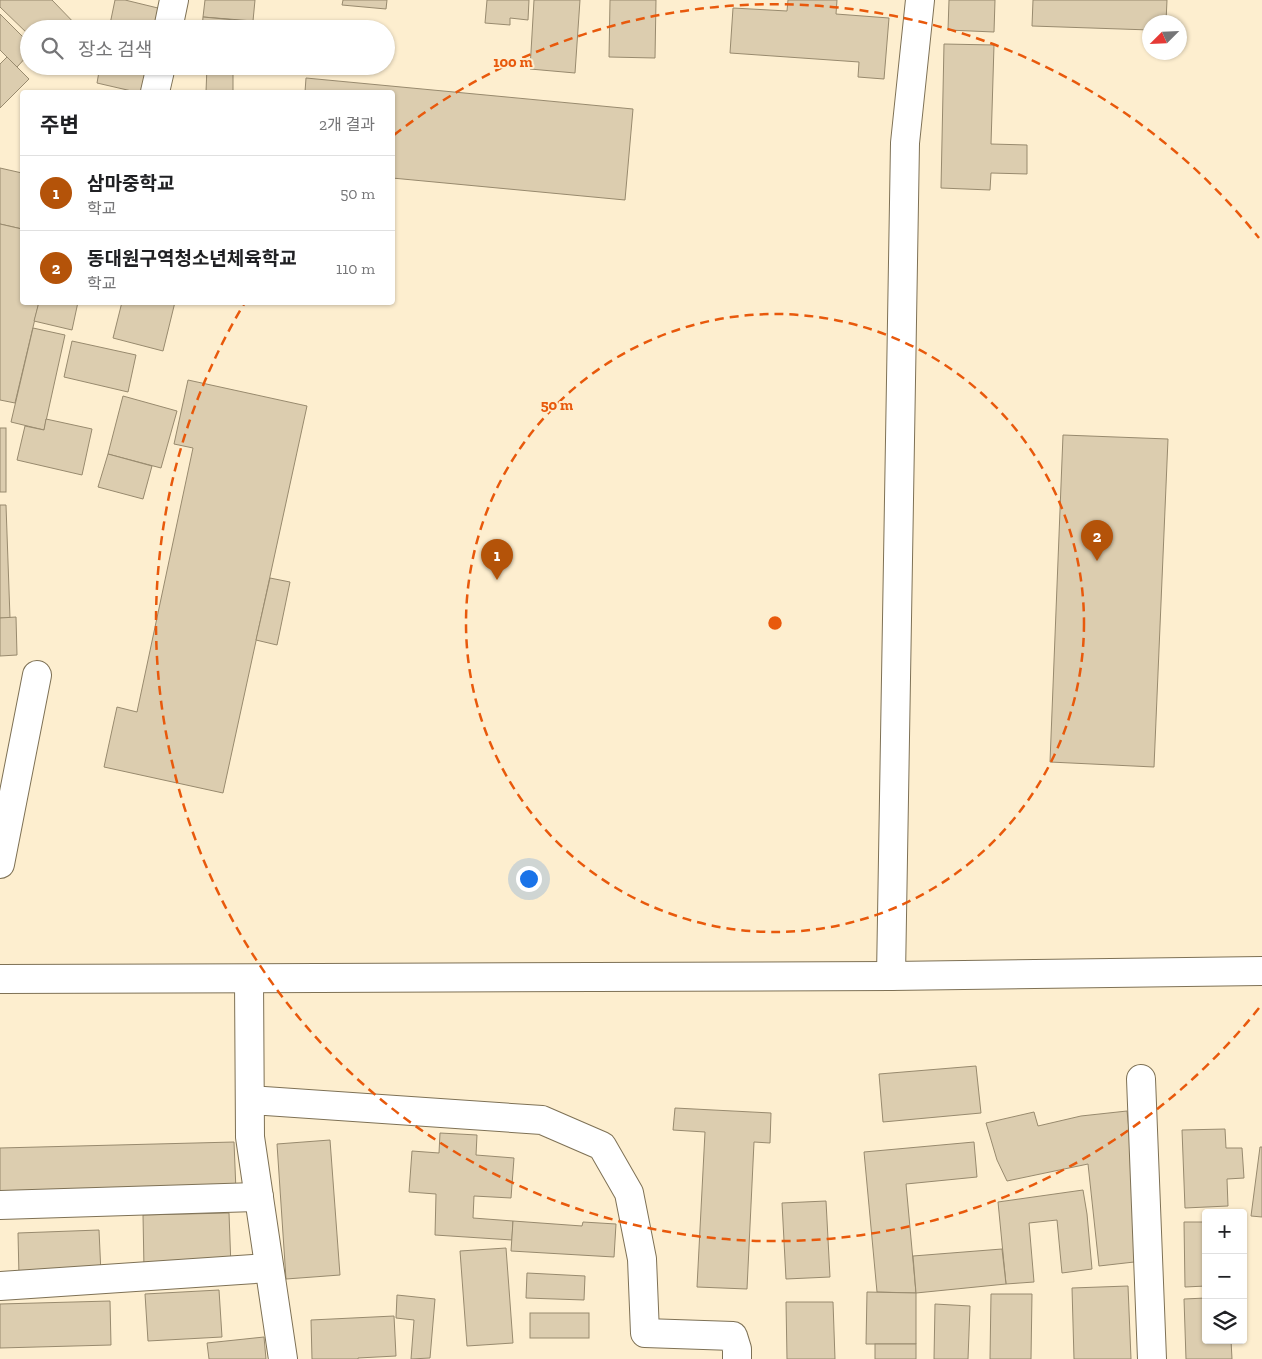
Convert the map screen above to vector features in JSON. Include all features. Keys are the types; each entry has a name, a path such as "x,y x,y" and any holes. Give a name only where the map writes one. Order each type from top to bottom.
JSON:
{"street":[{"path":"170,20 174,0"},
{"path":"891,976 905,143 920,0"},
{"path":"155,90 159,75"},
{"path":"0,864 37,675"},
{"path":"0,979 891,976 1262,971"},
{"path":"249,979 250,1137 283,1359"},
{"path":"1141,1079 1152,1359"},
{"path":"250,1100 542,1120 602,1146 629,1193 642,1260 645,1332 733,1336 737,1349 737,1359"},
{"path":"0,1204 259,1197"},
{"path":"0,1286 270,1268"}],"building":[{"path":"0,0 52,0 71,20 20,20 20,26 0,7"},
{"path":"115,0 125,0 162,9 160,20 111,20"},
{"path":"205,0 255,0 253,20 203,17"},
{"path":"343,0 387,0 386,9 342,5"},
{"path":"487,0 529,0 528,20 510,18 510,25 485,23"},
{"path":"534,0 580,0 575,73 530,69"},
{"path":"610,0 656,0 655,58 609,57"},
{"path":"788,0 837,0 836,14 889,18 884,79 858,77 859,62 730,53 733,8 787,11"},
{"path":"949,0 995,0 994,32 948,30"},
{"path":"1033,0 1167,0 1166,15 1142,15 1142,30 1032,26"},
{"path":"0,14 20,34 20,64 17,67 0,50"},
{"path":"203,17 235,20 203,20"},
{"path":"944,44 994,45 991,144 1027,145 1027,174 991,173 990,190 941,188"},
{"path":"7,57 20,70 20,75 25,75 29,79 0,108 0,64"},
{"path":"98,75 147,75 143,90 127,90 97,83"},
{"path":"207,75 233,75 233,90 206,90"},
{"path":"306,78 633,109 625,200 395,178 395,90 305,90"},
{"path":"0,168 20,173 20,229 0,224"},
{"path":"0,224 20,229 20,305 38,305 15,403 0,400"},
{"path":"38,305 77,305 72,330 34,321"},
{"path":"121,305 174,305 163,351 113,338"},
{"path":"33,328 65,335 44,430 11,422"},
{"path":"72,341 136,355 128,392 64,377"},
{"path":"188,380 307,406 223,793 104,767 117,707 137,712 193,448 174,444"},
{"path":"123,396 177,411 161,468 108,454"},
{"path":"46,419 92,429 82,475 17,460 25,426 44,430"},
{"path":"0,428 6,428 6,492 0,492"},
{"path":"1063,435 1168,439 1154,767 1050,762"},
{"path":"108,454 152,466 143,499 98,487"},
{"path":"0,505 6,505 10,618 0,618"},
{"path":"270,578 290,582 277,645 256,640"},
{"path":"16,617 17,655 0,656 0,618"},
{"path":"976,1066 981,1113 883,1122 879,1074"},
{"path":"675,1108 771,1113 770,1143 754,1142 747,1289 697,1287 705,1132 673,1130"},
{"path":"1127,1111 1143,1261 1099,1266 1088,1164 1007,1181 997,1160 986,1123 1034,1112 1038,1126 1081,1116"},
{"path":"1225,1129 1226,1148 1242,1148 1244,1178 1227,1179 1228,1206 1185,1208 1182,1130"},
{"path":"440,1133 477,1135 476,1155 514,1158 511,1198 474,1196 473,1218 513,1221 512,1240 435,1235 436,1194 409,1192 412,1151 439,1153"},
{"path":"330,1140 340,1275 286,1279 277,1144"},
{"path":"234,1142 236,1191 0,1197 0,1148"},
{"path":"974,1142 977,1177 906,1184 916,1293 877,1292 864,1152"},
{"path":"1260,1147 1262,1147 1262,1217 1251,1216"},
{"path":"1083,1190 1092,1269 1062,1273 1057,1220 1029,1223 1034,1282 1006,1284 998,1202"},
{"path":"826,1201 830,1277 786,1279 782,1203"},
{"path":"229,1213 231,1267 144,1269 143,1215"},
{"path":"513,1221 582,1226 583,1222 616,1224 614,1257 511,1251"},
{"path":"1184,1222 1202,1222 1202,1286 1185,1287"},
{"path":"99,1230 101,1274 19,1276 18,1233"},
{"path":"506,1248 513,1343 467,1346 460,1251"},
{"path":"1002,1249 1006,1284 916,1293 913,1256"},
{"path":"527,1273 585,1276 584,1300 526,1298"},
{"path":"1128,1286 1131,1359 1074,1359 1072,1288"},
{"path":"219,1290 222,1337 148,1341 145,1294"},
{"path":"867,1292 916,1293 916,1344 866,1344"},
{"path":"991,1294 1032,1294 1031,1359 990,1359"},
{"path":"397,1295 435,1299 430,1358 411,1359 414,1320 396,1318"},
{"path":"1202,1298 1202,1344 1231,1344 1232,1359 1186,1359 1184,1299"},
{"path":"110,1301 111,1345 0,1348 0,1304"},
{"path":"786,1302 833,1302 835,1359 787,1359"},
{"path":"935,1304 970,1306 968,1359 934,1359"},
{"path":"530,1313 589,1313 589,1338 530,1338"},
{"path":"394,1316 396,1356 358,1359 312,1359 311,1320"},
{"path":"264,1337 266,1359 209,1359 207,1343"},
{"path":"875,1344 916,1344 916,1359 875,1359"}],"place":[{"name":"동대원구역청소년체육학교","path":"1097,561"},
{"name":"삼마중학교","path":"497,580"}]}
